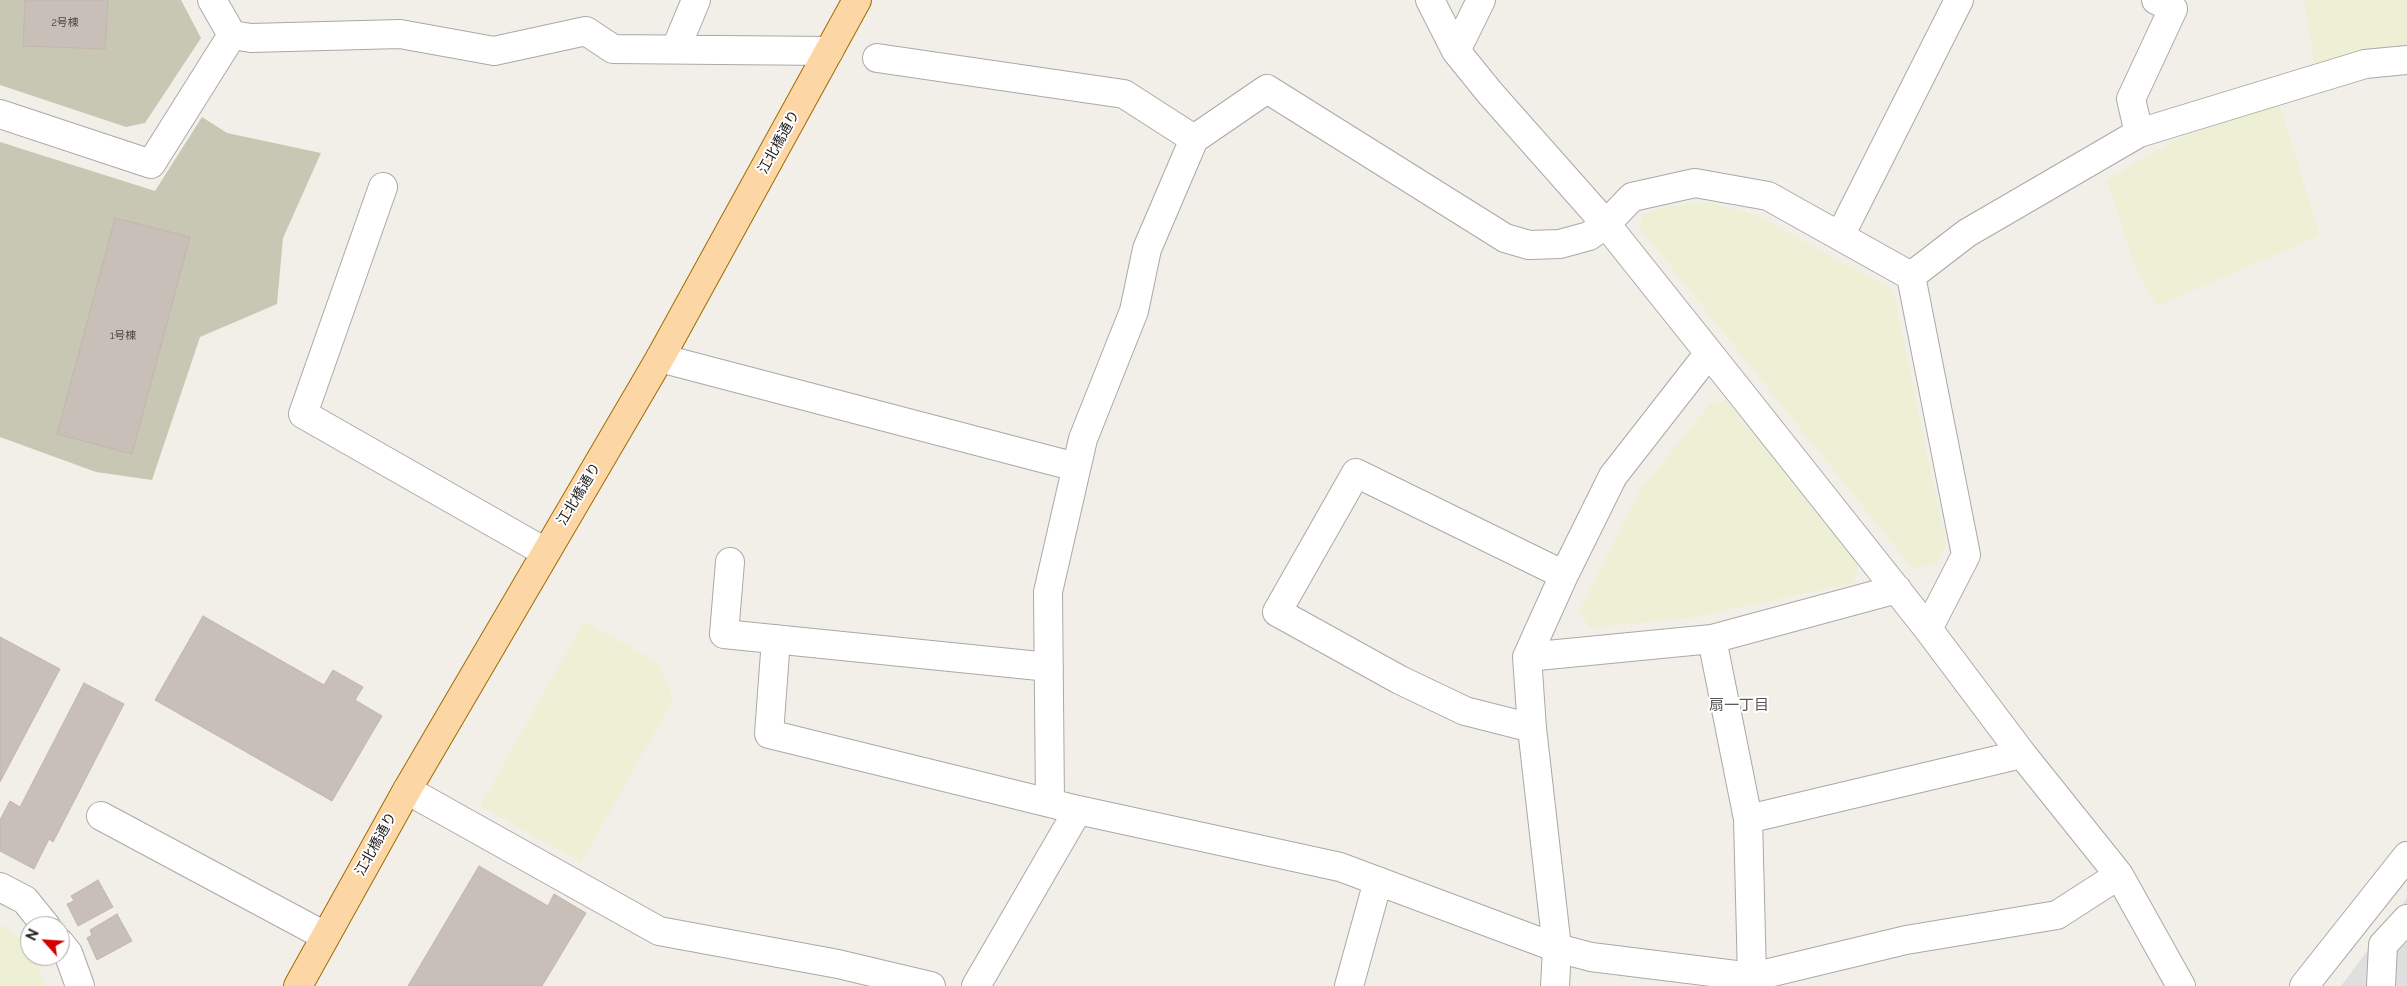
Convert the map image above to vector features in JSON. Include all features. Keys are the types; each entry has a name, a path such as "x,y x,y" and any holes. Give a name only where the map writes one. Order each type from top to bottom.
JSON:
{"main road":[{"name":"江北橋通り","path":"298,986 407,790 660,358 857,0"}],"street":[{"path":"212,0 232,35"},
{"path":"676,48 696,0"},
{"path":"1430,0 1456,51 1490,93 1606,224 1928,629 2022,754 2119,875 2182,986"},
{"path":"1456,51 1481,0"},
{"path":"1840,236 1960,0"},
{"path":"2139,133 2132,100 2173,9 2156,0"},
{"path":"232,35 251,38 400,34 494,51 586,31 613,48 829,51"},
{"path":"0,114 152,164 232,35"},
{"path":"877,58 1124,94 1194,139"},
{"path":"1911,276 1967,233 2139,133 2365,64 2407,60"},
{"path":"1050,803 1048,592 1083,439 1134,311 1147,248 1194,139 1267,89 1505,238 1529,244 1560,244 1589,236 1606,224 1632,197 1695,183 1768,196 1911,276 1966,555 1928,629"},
{"path":"383,186 303,414 545,552"},
{"path":"1555,986 1557,948 1532,728 1527,657 1564,575 1613,476 1709,353"},
{"path":"660,358 1076,467"},
{"path":"1532,728 1465,711 1400,680 1277,612 1356,473 1564,575"},
{"path":"730,562 724,634 1049,667"},
{"path":"1527,657 1712,639 1897,590"},
{"path":"776,639 769,734 1078,810 1340,867 1557,948 1590,956 1752,977 1906,940 2057,914 2119,875"},
{"path":"1712,639 1748,819 1752,977"},
{"path":"1748,819 2022,754"},
{"path":"407,790 659,930 838,964 931,986"},
{"path":"976,986 1078,810"},
{"path":"100,816 325,936"},
{"path":"2304,986 2370,900 2407,856"},
{"path":"1350,986 1378,881"},
{"path":"0,887 25,900 38,916"},
{"path":"2370,900 2403,922 2383,945 2381,986"},
{"path":"70,958 80,986"}],"shaded area":[{"path":"0,0 181,0 201,38 145,123 126,127 0,85"},
{"path":"2304,0 2407,0 2407,45 2314,63"},
{"path":"2279,102 2320,236 2157,306 2135,267 2107,180 2176,139"},
{"path":"202,117 227,133 321,153 283,238 277,304 200,337 152,480 96,472 0,437 0,142 155,191"},
{"path":"1705,202 1756,215 1893,290 1946,544 1936,565 1912,568 1639,227 1643,214 1669,206"},
{"path":"1726,401 1860,560 1854,583 1695,617 1590,628 1579,611 1638,493 1710,404"},
{"path":"584,621 659,663 673,700 581,863 480,806"},
{"path":"2407,898 2407,986 2341,986"},
{"path":"0,924 20,937 20,966 38,966 46,986 0,986"}],"building":[{"path":"25,0 108,0 105,49 23,46"},
{"path":"115,218 190,237 132,454 57,434"},
{"path":"203,616 324,685 333,670 363,687 355,700 382,716 332,801 155,700"},
{"path":"0,637 60,669 0,782"},
{"path":"84,683 124,704 53,842 49,839 34,869 0,851 0,820 10,801 20,807"},
{"path":"479,866 548,906 554,894 586,913 542,986 408,986"},
{"path":"98,880 113,907 78,926 67,904 74,901 71,896"},
{"path":"117,914 132,941 97,960 87,938 92,935 90,930"}],"district":[{"name":"扇一丁目","path":"1739,705"}]}
